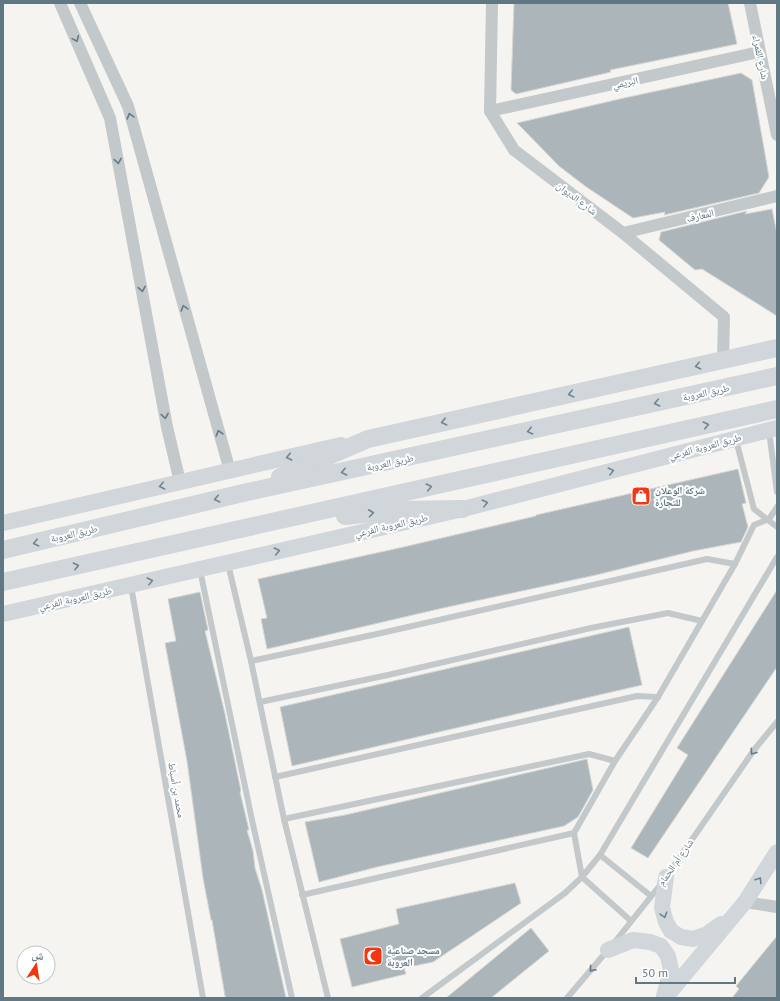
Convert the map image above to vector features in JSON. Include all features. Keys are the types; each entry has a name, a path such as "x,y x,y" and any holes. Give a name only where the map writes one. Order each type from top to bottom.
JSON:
{"main road":[{"path":"243,493 368,439 777,348"},
{"name":"طريق العروبة","path":"3,550 243,493 382,464 777,376"},
{"path":"3,582 777,409"},
{"path":"249,528 399,510 463,509"}],"street":[{"path":"60,3 110,118 167,427 180,482"},
{"path":"80,3 128,106 230,471"},
{"path":"490,111 492,3"},
{"name":"شارع القمراء","path":"750,3 777,135"},
{"name":"البريمي","path":"490,111 759,52"},
{"name":"شارع الديوان","path":"490,111 514,150 623,233 724,317 722,360"},
{"name":"المعارف","path":"623,233 777,196"},
{"name":"طريق العروبة الفرعي","path":"3,614 463,509 773,429"},
{"path":"3,523 368,439"},
{"path":"664,998 745,902 777,852"},
{"path":"666,877 662,908 670,932 681,937 693,939 706,934 732,918"},
{"path":"745,902 777,907"},
{"path":"608,950 632,940 650,942 661,946 668,956 671,970 664,998"}],"lane":[{"path":"773,429 777,492"},
{"path":"736,439 754,509 777,526"},
{"path":"631,921 582,877 574,833 614,761 658,698 735,564 754,525 769,519 777,507"},
{"path":"422,998 565,893 582,877 600,855 777,557"},
{"path":"251,661 707,559 735,564"},
{"path":"227,562 251,661 284,819 328,998"},
{"path":"200,569 254,828 292,998"},
{"name":"محمد بن أسباط","path":"131,586 203,998"},
{"path":"260,702 388,675 591,628 668,613 702,621"},
{"path":"275,777 637,696 658,698"},
{"name":"شارع أم الحمام","path":"567,998 608,950 666,877 754,750 777,722"},
{"path":"284,819 589,754 614,761"},
{"path":"302,895 574,833"},
{"path":"600,855 651,896"}],"building":[{"path":"514,3 728,3 737,44 610,70 611,72 516,94 511,90"},
{"path":"741,73 752,80 769,177 759,193 664,215 665,212 633,218 585,186 559,166 517,123 624,98"},
{"path":"772,209 777,234 777,316 702,269 695,270 659,240 661,232 747,211 745,214"},
{"path":"738,469 746,503 742,504 748,527 741,542 693,551 596,575 443,608 267,649 261,619 267,618 258,579 399,548"},
{"path":"777,590 777,667 648,858 631,848 688,755 677,748"},
{"path":"200,592 208,630 205,631 225,714 249,830 247,830 253,851 255,868 262,890 286,998 226,998 225,996 203,878 187,761 165,643 176,641 168,599"},
{"path":"629,627 642,685 292,766 280,707"},
{"path":"587,759 593,790 578,817 564,826 377,867 319,882 305,822 345,815"},
{"path":"515,883 521,903 433,962 404,968 406,974 352,987 340,939 399,924 396,909"},
{"path":"531,928 549,951 491,998 446,998"},
{"path":"777,936 777,998 732,998 739,989 736,986"}],"place":[{"name":"شركة الوعلان للتجارة","path":"641,496"},
{"name":"مسجد صناعية العروبة","path":"373,956"}]}
